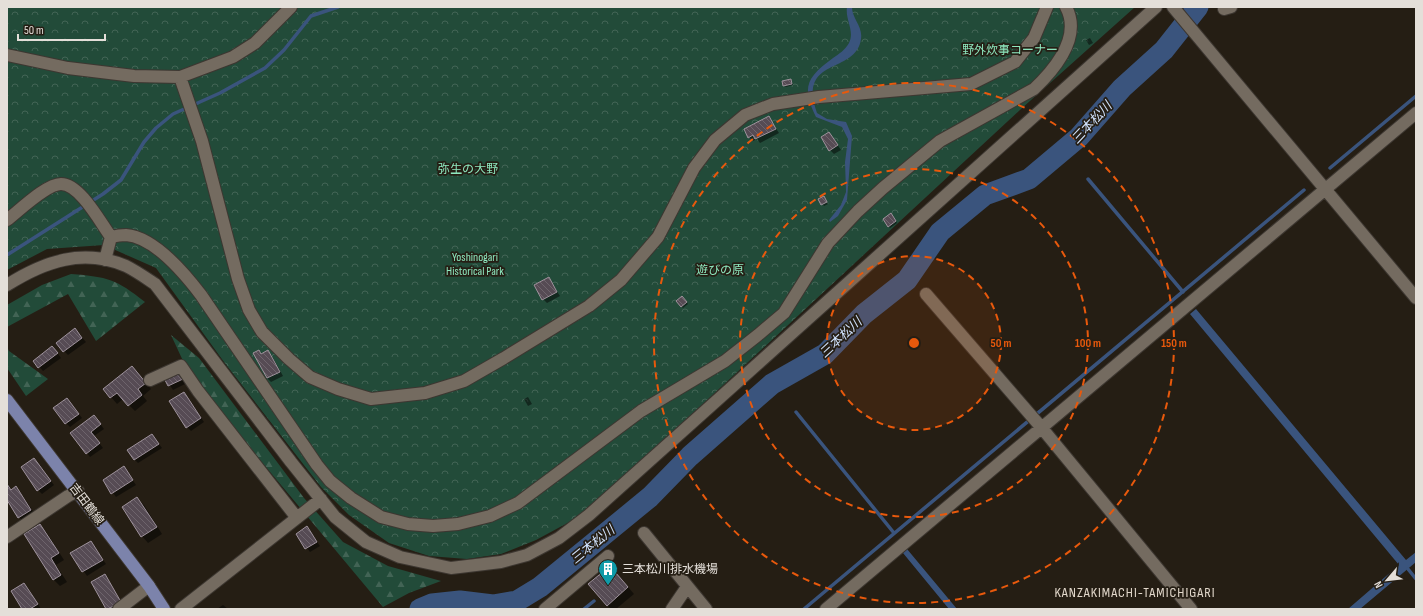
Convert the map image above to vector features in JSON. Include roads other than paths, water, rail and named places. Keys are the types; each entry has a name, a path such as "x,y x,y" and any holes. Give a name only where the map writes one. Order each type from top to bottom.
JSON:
{"main road":[{"name":"吉田鶴線","path":"7,400 78,491 149,586 164,609"}],"street":[{"path":"7,55 68,68 134,76 180,77 238,54 260,38 291,7"},
{"path":"180,77 202,141 238,279 249,310 262,332 310,377 338,389 371,399 425,393 464,380 504,358 589,306 621,280 658,237 694,168 715,140 745,115 773,104 819,97 971,84 1015,62 1034,38 1047,7"},
{"path":"111,237 127,235 152,245 182,270 201,295 317,465 330,481 351,498 381,517 408,524 458,524 490,516 518,503 641,411 725,361 772,324 784,312 828,243 858,211 883,188 928,149 1034,89 1048,76 1067,44 1072,26 1071,16 1066,7"},
{"path":"7,284 27,272 66,258 95,257 126,266 155,284 320,499 335,517 366,542 400,557 451,568 501,562 527,555 559,538 595,510 1156,7"},
{"path":"1174,8 1193,38 1326,190 1416,298"},
{"path":"826,609 1035,421 1326,190 1416,113"},
{"path":"7,220 51,187 60,184 69,185 79,193 111,237 105,260"},
{"path":"926,294 1035,421 1191,609"},
{"path":"150,380 181,366 198,391 297,518"},
{"path":"7,537 68,496 78,491"},
{"path":"182,609 320,499"},
{"path":"644,534 687,588 706,609"},
{"path":"545,609 608,556"},
{"path":"119,609 149,586"},
{"path":"672,609 687,588"}],"water":[{"path":"847,7 852,7 852,11 861,34 861,39 857,50 849,58 821,74 815,82 813,95 817,113 827,119 846,122 852,136 847,200 838,216 830,222 829,220 841,205 846,192 845,162 848,139 842,127 816,117 811,107 808,90 809,83 817,71 842,52 851,39"},
{"path":"1196,309 1406,560 1416,552 1416,562 1360,609 1348,609 1399,565 1190,314"},
{"path":"907,549 957,609 949,609 903,553"}],"waterway":[{"path":"7,255 103,194 121,180 144,142 156,128 173,114 220,93 265,68 284,50 311,16 338,7"},
{"name":"三本松川","path":"420,609 432,604 460,601 493,605 517,601 540,587 650,497 690,456 772,384 825,354 864,314 907,280 940,232 985,195 1029,179 1079,137 1122,88 1164,50 1198,7"},
{"path":"1330,168 1416,96"},
{"path":"1088,179 1183,292"},
{"path":"804,609 1304,190"},
{"path":"796,412 894,533"},
{"path":"1408,569 1416,579"},
{"path":"584,609 594,601"}],"place":[{"name":"三本松川排水機場","path":"608,586"}],"district":[{"name":"KANZAKIMACHI-TAMICHIGARI","path":"1135,592"}],"park label":[{"name":"野外炊事コーナー","path":"1010,50"},
{"name":"弥生の大野","path":"468,169"},
{"name":"Yoshinogari Historical Park","path":"475,264"},
{"name":"遊びの原","path":"720,270"}]}
